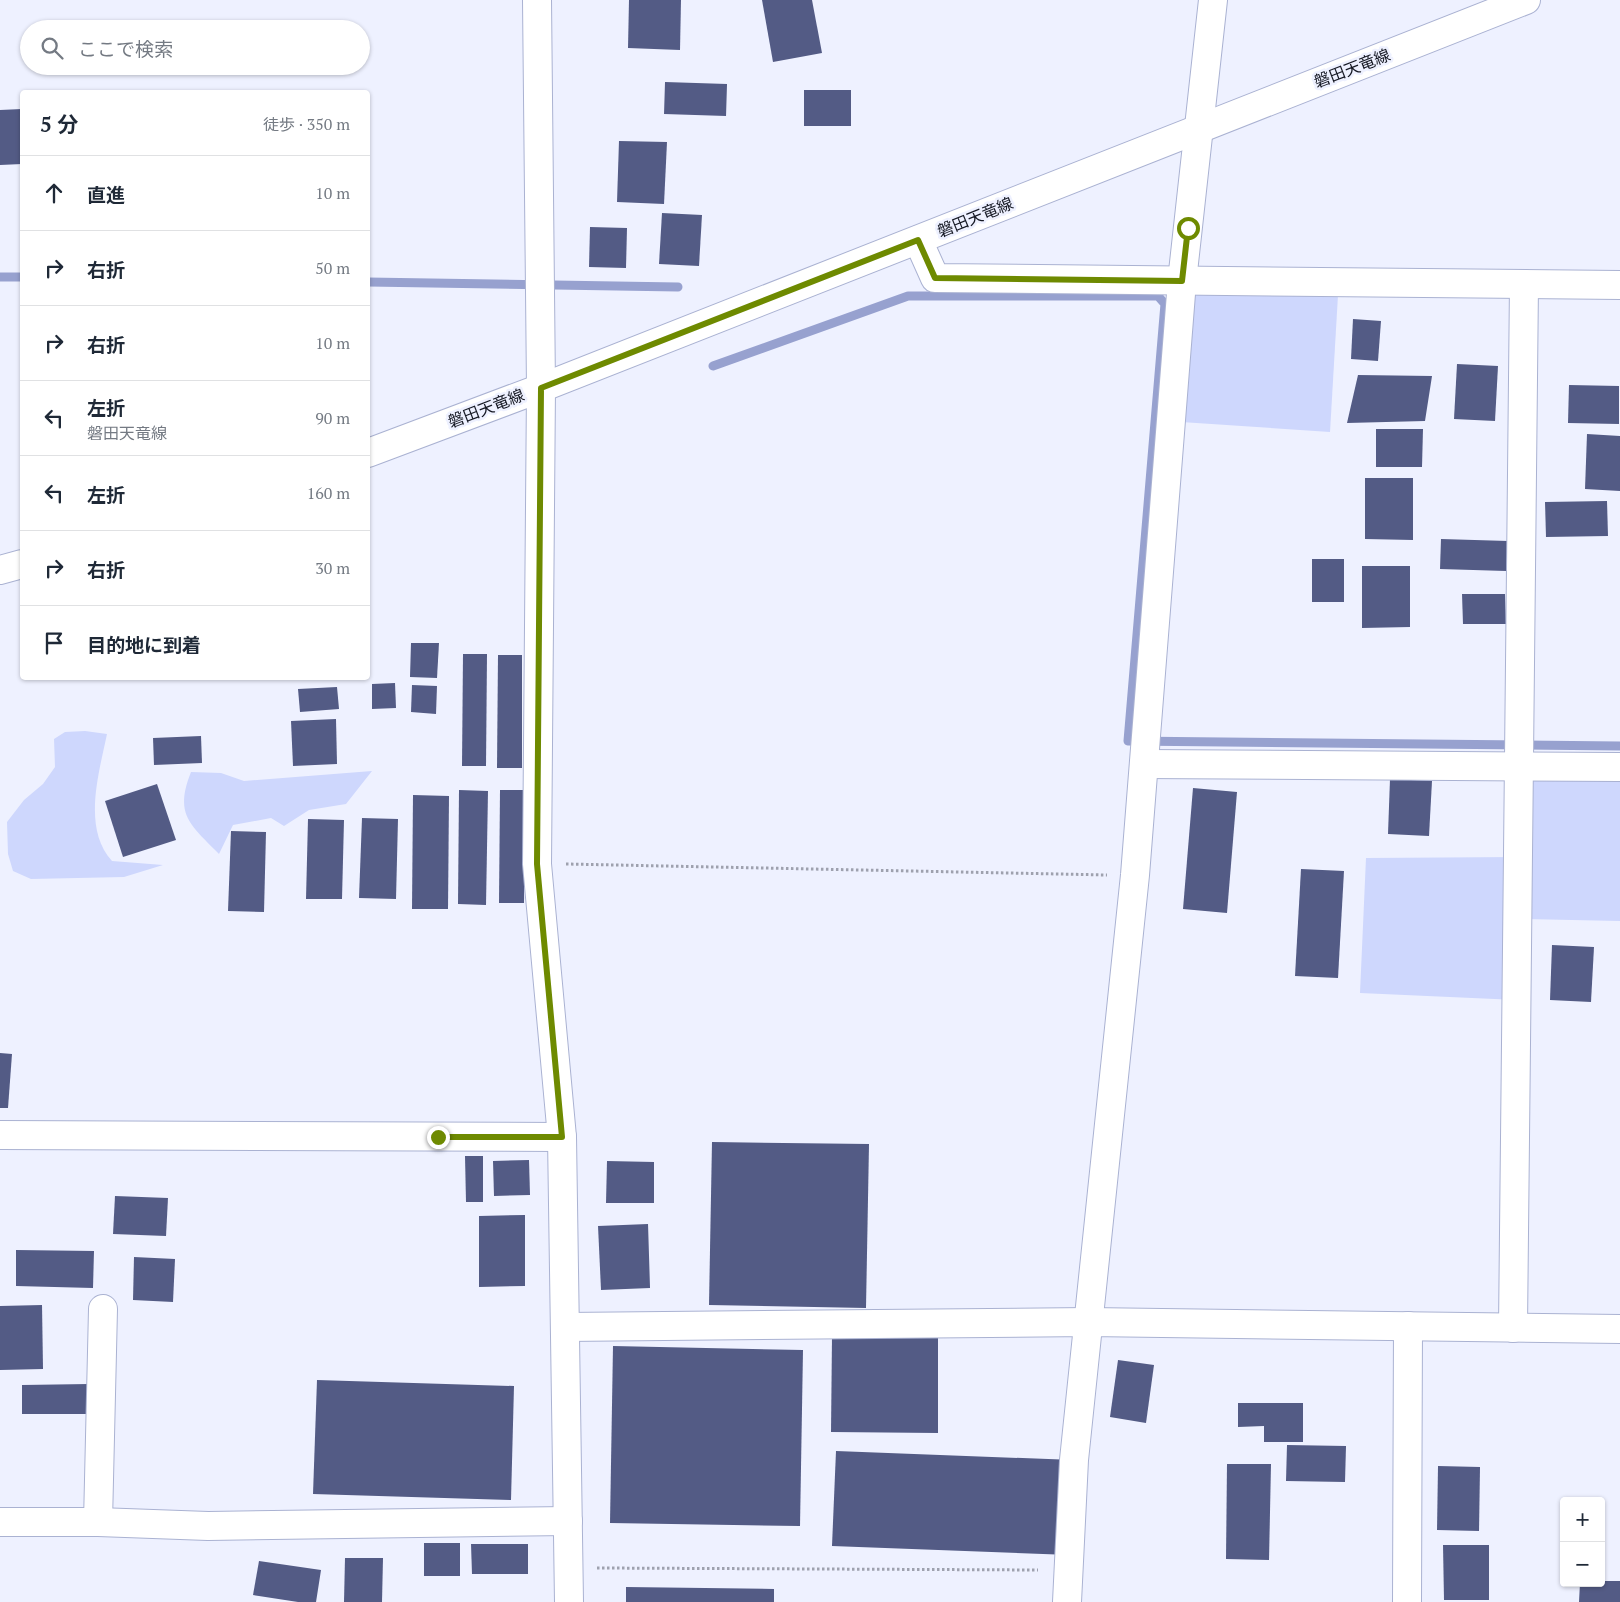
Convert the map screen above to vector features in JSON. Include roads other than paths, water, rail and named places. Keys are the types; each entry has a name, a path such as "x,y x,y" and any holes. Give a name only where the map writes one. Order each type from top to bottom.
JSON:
{"street":[{"path":"537,0 541,388 537,864 562,1137 569,1602"},
{"path":"1067,1602 1074,1460 1135,875 1182,281 1213,0"},
{"name":"磐田天竜線","path":"370,452 541,388 1526,0"},
{"path":"918,240 935,278 1620,284"},
{"path":"1513,1328 1524,284"},
{"path":"0,570 20,565"},
{"path":"1144,764 1620,766"},
{"path":"0,1135 562,1137"},
{"path":"98,1522 103,1309"},
{"path":"565,1327 1089,1322 1620,1329"},
{"path":"1407,1602 1408,1326"},
{"path":"0,1522 98,1522 208,1526 568,1521"}],"waterway":[{"path":"0,277 20,277"},
{"path":"370,282 678,287"},
{"path":"713,366 908,296 1158,296 1165,304 1128,741 1620,746"}]}
